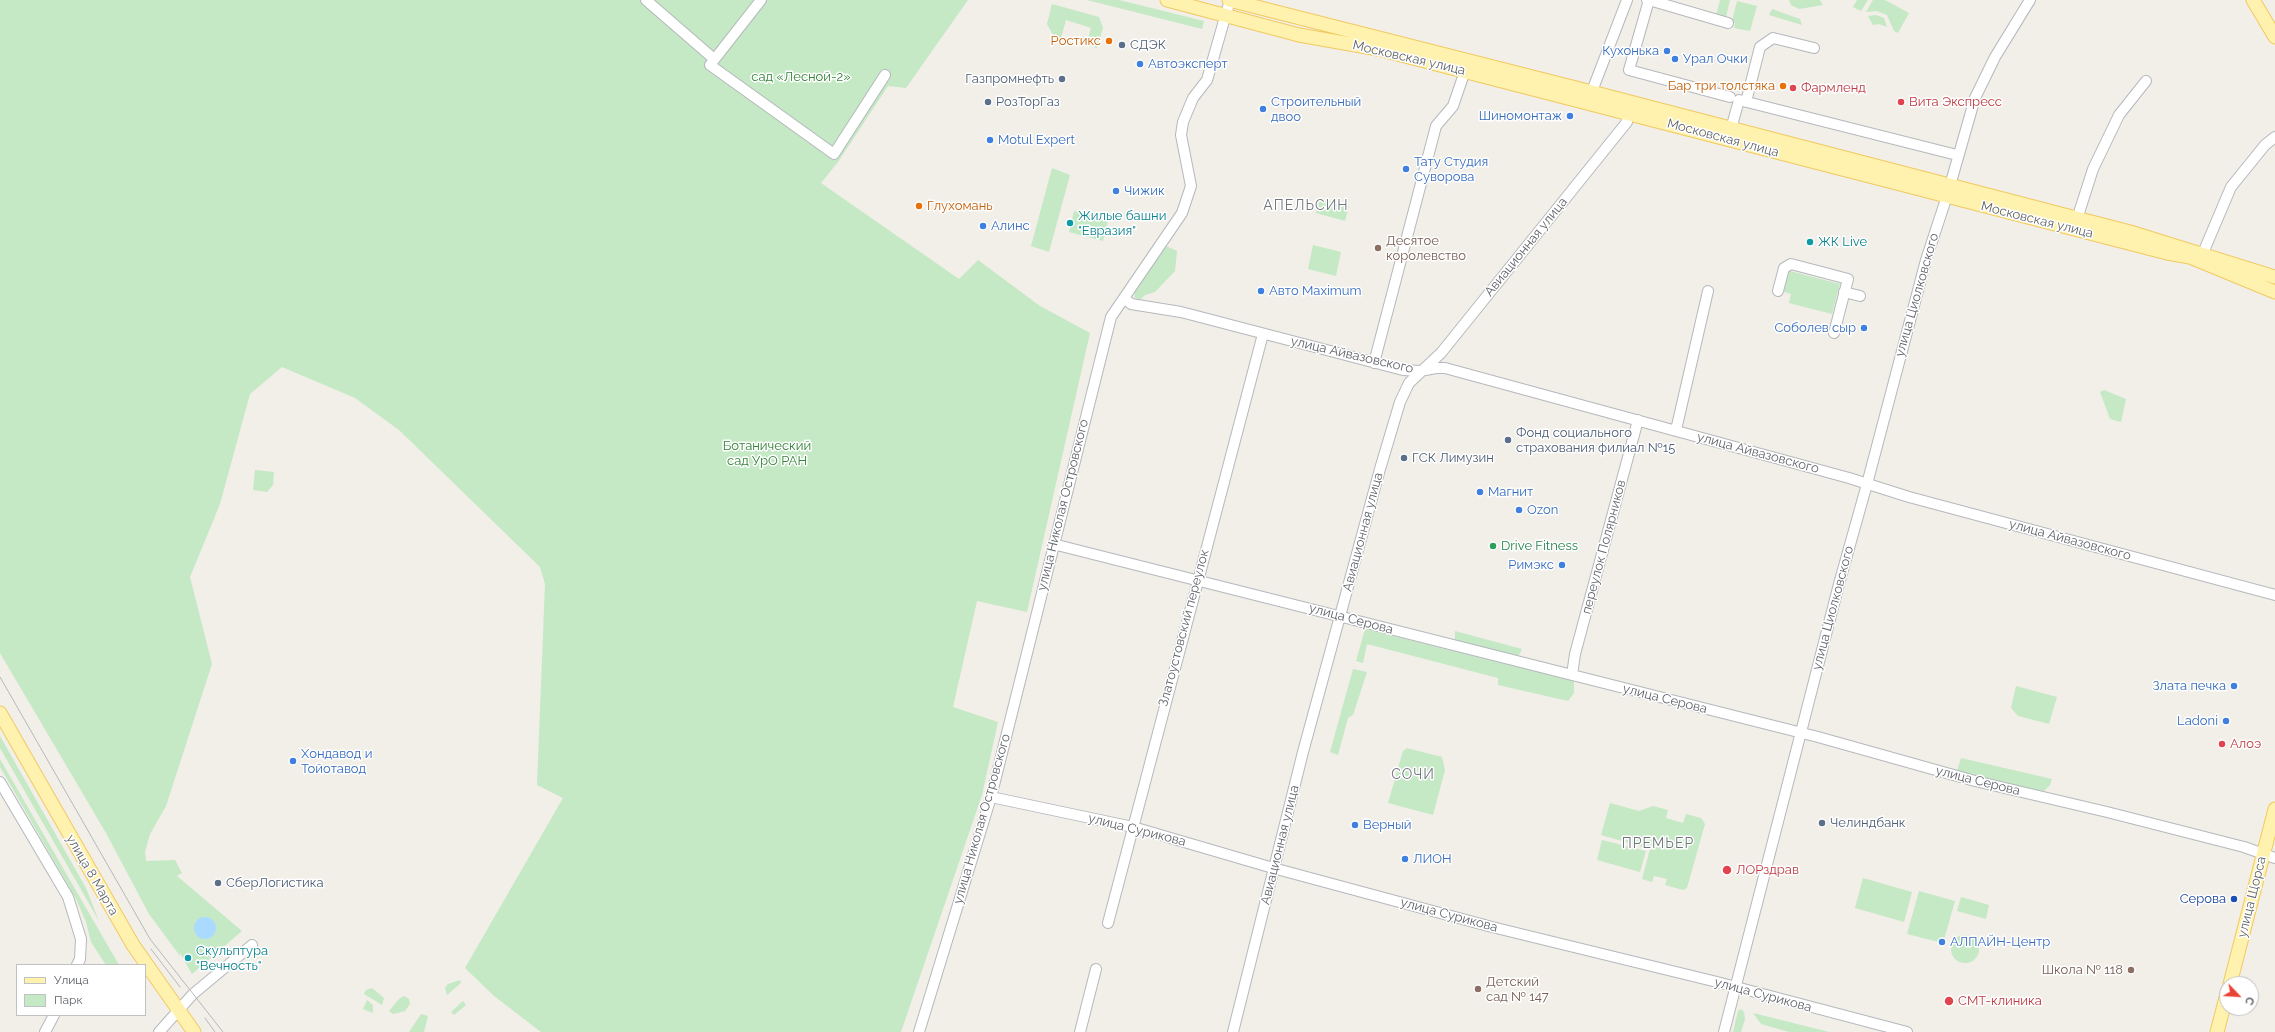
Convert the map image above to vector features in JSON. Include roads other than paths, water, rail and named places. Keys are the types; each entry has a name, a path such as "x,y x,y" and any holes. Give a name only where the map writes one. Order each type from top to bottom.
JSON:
{"main road":[{"name":"Московская улица","path":"1167,0 1300,35 1360,45 1465,71 1589,97"},
{"name":"Московская улица","path":"1230,0 1589,97 1949,191 2077,219 2203,253 2275,277"},
{"path":"2253,0 2275,37"},
{"name":"Московская улица","path":"1628,107 1731,129 2167,253 2190,257 2272,292"},
{"name":"улица 8 Марта","path":"0,713 129,938 178,1011 194,1032"},
{"name":"улица Щорса","path":"2232,976 2269,856 2275,809"},
{"path":"2217,1032 2221,1016"}],"street":[{"path":"646,0 714,60"},
{"path":"761,0 710,65 834,154 885,75"},
{"name":"улица Николая Островского","path":"919,1032 991,796 1111,317 1182,214 1191,186 1181,135 1183,122 1193,98 1207,80 1230,0"},
{"path":"1589,97 1627,0"},
{"path":"1728,23 1648,0 1629,70 1730,97"},
{"name":"улица Циолковского","path":"1724,1032 1838,584 1867,484 1922,274 1949,191 1957,155 1976,95 1995,57 2028,1"},
{"path":"1746,102 1749,79 1760,46 1773,38 1814,48"},
{"path":"1374,363 1436,126 1453,106 1465,71"},
{"path":"2077,219 2093,169 2119,115 2146,80"},
{"path":"1731,129 1739,100 1957,155"},
{"name":"Авиационная улица","path":"1233,1032 1273,868 1340,616 1394,420 1405,390 1420,371 1441,353 1627,122 1628,107"},
{"path":"2203,253 2231,186 2265,145 2275,137"},
{"path":"1778,291 1784,268 1791,264 1848,279 1834,332"},
{"path":"1676,430 1708,291"},
{"path":"1844,292 1860,296"},
{"name":"улица Айвазовского","path":"1124,298 1131,304 1181,312 1374,363 1420,371 1445,368 1676,430 1867,484 1884,491 2275,595"},
{"name":"Златоустовский переулок","path":"1108,923 1197,579 1263,334"},
{"name":"переулок Полярников","path":"1572,675 1576,654 1638,420"},
{"name":"улица Серова","path":"1053,544 1197,579 1801,733 1975,781 2107,812 2244,847 2269,856"},
{"path":"0,782 68,897 81,939 78,964"},
{"name":"улица Сурикова","path":"991,796 1133,827 1273,868 1550,942 1736,987 1907,1032"},
{"path":"159,1032 193,994 252,945"},
{"path":"1080,1032 1096,969"},
{"path":"45,1032 53,1016"}],"water":[{"path":"205,917 209,918 215,924 215,932 209,938 205,939 201,938 195,932 194,928 195,924 201,918"}],"tram line":[{"path":"0,677 150,939 223,1032"},
{"path":"151,949 180,987"},
{"path":"205,1018 215,1032"}],"place":[{"name":"Ростикс","path":"1109,41"},
{"name":"СДЭК","path":"1122,45"},
{"name":"Кухонька","path":"1667,51"},
{"name":"Урал Очки","path":"1675,59"},
{"name":"Автоэксперт","path":"1140,64"},
{"name":"Газпромнефть","path":"1062,79"},
{"name":"Бар три толстяка","path":"1783,86"},
{"name":"Фармленд","path":"1793,88"},
{"name":"РозТорГаз","path":"988,102"},
{"name":"Вита Экспресс","path":"1901,102"},
{"name":"Строительный двоо","path":"1263,109"},
{"name":"Шиномонтаж","path":"1570,116"},
{"name":"Motul Expert","path":"990,140"},
{"name":"Тату Студия Суворова","path":"1406,169"},
{"name":"Чижик","path":"1116,191"},
{"name":"Глухомань","path":"919,206"},
{"name":"Жилые башни \"Евразия\"","path":"1070,223"},
{"name":"Алинс","path":"983,226"},
{"name":"ЖК Live","path":"1810,242"},
{"name":"Десятое королевство","path":"1378,248"},
{"name":"Авто Maximum","path":"1261,291"},
{"name":"Соболев сыр","path":"1864,328"},
{"name":"Фонд социального страхования филиал №15","path":"1508,440"},
{"name":"ГСК Лимузин","path":"1404,458"},
{"name":"Магнит","path":"1480,492"},
{"name":"Ozon","path":"1519,510"},
{"name":"Drive Fitness","path":"1493,546"},
{"name":"Римэкс","path":"1562,565"},
{"name":"Злата печка","path":"2234,686"},
{"name":"Ladoni","path":"2226,721"},
{"name":"Алоэ","path":"2222,744"},
{"name":"Хондавод и Тойотавод","path":"293,761"},
{"name":"Челиндбанк","path":"1822,823"},
{"name":"Верный","path":"1355,825"},
{"name":"ЛИОН","path":"1405,859"},
{"name":"ЛОРздрав","path":"1727,870"},
{"name":"СберЛогистика","path":"218,883"},
{"name":"Серова","path":"2234,899"},
{"name":"АЛПАЙН-Центр","path":"1942,942"},
{"name":"Скульптура \"Вечность\"","path":"188,958"},
{"name":"Школа № 118","path":"2131,970"},
{"name":"Детский сад № 147","path":"1478,989"},
{"name":"СМТ-клиника","path":"1949,1001"}],"district":[{"name":"АПЕЛЬСИН","path":"1306,206"},
{"name":"СОЧИ","path":"1413,775"},
{"name":"ПРЕМЬЕР","path":"1658,844"}],"park label":[{"name":"сад «Лесной-2»","path":"801,77"},
{"name":"Ботанический сад УрО РАН","path":"767,454"}]}
